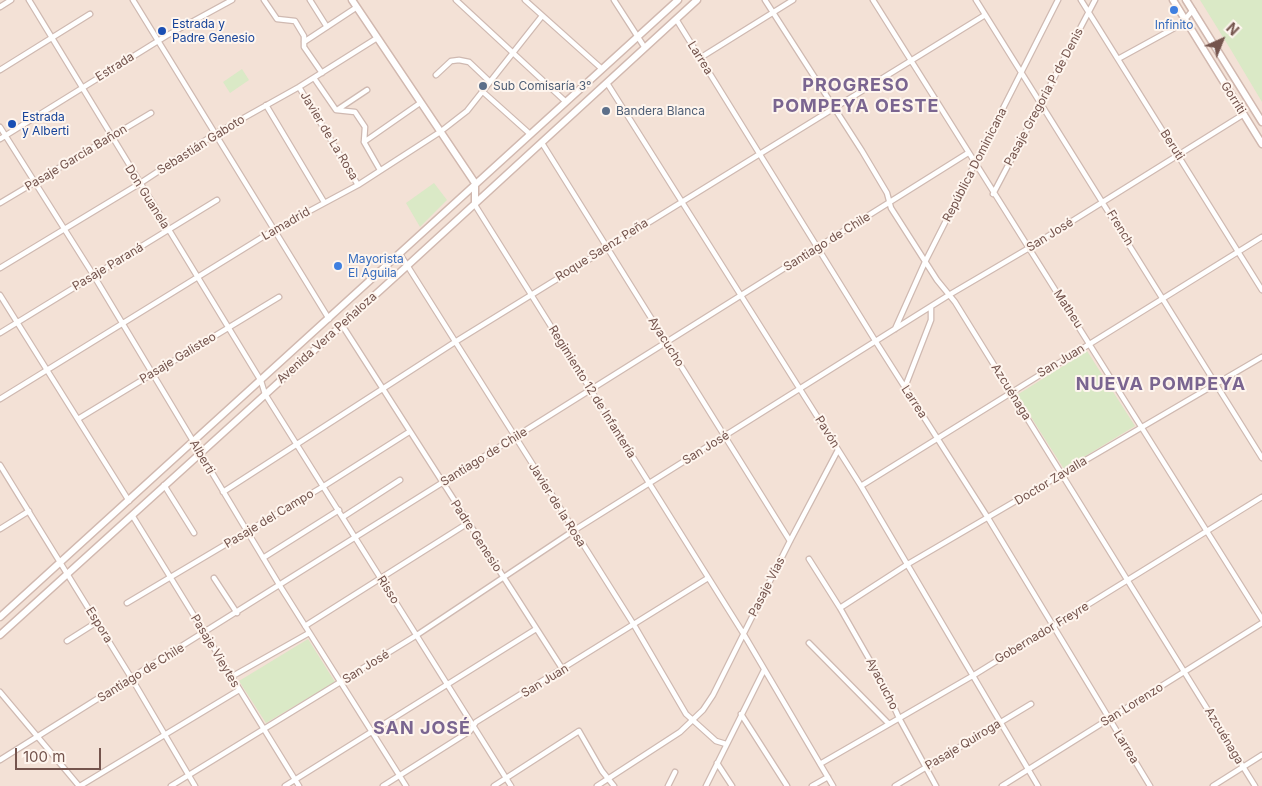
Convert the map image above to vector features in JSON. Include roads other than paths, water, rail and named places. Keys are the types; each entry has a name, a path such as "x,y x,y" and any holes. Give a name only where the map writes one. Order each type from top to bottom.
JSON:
{"main road":[{"path":"352,0 474,183"},
{"name":"Avenida Vera Peñaloza","path":"0,617 261,382 474,183 678,0"},
{"name":"Avenida Vera Peñaloza","path":"0,635 475,205 697,0"},
{"name":"Gorriti","path":"1173,0 1262,144"},
{"name":"Gorriti","path":"1186,0 1261,119"},
{"name":"Regimiento 12 de Infantería","path":"474,183 475,205"}],"street":[{"path":"0,7 11,0"},
{"name":"Don Guanela","path":"29,0 261,382 265,394"},
{"path":"133,0 329,319"},
{"name":"Estrada","path":"0,139 158,40 232,0"},
{"path":"264,0 277,19 295,21 304,36 304,47 322,73"},
{"path":"310,0 327,27"},
{"path":"456,0 566,102"},
{"path":"525,0 602,69"},
{"path":"614,0 645,48"},
{"name":"Azcuénaga","path":"765,0 834,106 887,193 889,202 925,262 949,295 1255,786"},
{"path":"700,58 793,0"},
{"name":"Matheu","path":"873,0 993,194 1090,343 1262,619"},
{"name":"French","path":"976,0 1262,458"},
{"name":"República Dominicana","path":"894,330 925,262 1058,0"},
{"name":"Beruti","path":"1082,0 1262,290"},
{"name":"Pasaje Gregoria P de Denis","path":"993,194 1095,0"},
{"path":"304,42 357,7"},
{"path":"1118,58 1185,20 1193,10"},
{"path":"0,70 90,14"},
{"name":"Roque Saenz Peña","path":"223,492 531,294 834,106 986,15"},
{"name":"Lamadrid","path":"0,399 274,230 358,185 440,132 467,111 542,16"},
{"name":"Larrea","path":"676,19 904,387 988,518 1150,786"},
{"name":"Sebastián Gaboto","path":"0,268 65,230 216,134 299,87 377,38"},
{"path":"436,75 451,61 459,60 469,62 489,81"},
{"path":"314,78 336,110 355,112 365,127 364,142 380,170"},
{"name":"Pavón","path":"607,83 683,200 861,486 974,674 1038,786"},
{"name":"Javier de La Rosa","path":"299,87 358,185"},
{"path":"336,110 367,90"},
{"path":"482,91 530,134"},
{"path":"364,142 420,103"},
{"path":"266,105 324,202"},
{"name":"Pasaje García Bañon","path":"0,203 151,112"},
{"name":"San José","path":"171,786 341,683 573,531 949,295 1029,248 1244,114"},
{"name":"Alberti","path":"0,126 123,323 280,586 406,786"},
{"name":"Ayacucho","path":"542,143 790,541"},
{"name":"Santiago de Chile","path":"0,760 968,154"},
{"name":"Pasaje Paraná","path":"0,333 217,200"},
{"name":"Regimiento 12 de Infantería","path":"475,205 743,633 833,786"},
{"name":"San Juan","path":"861,486 936,437 1262,236"},
{"name":"Javier de la Rosa","path":"400,254 634,626 686,714 716,741 726,744"},
{"path":"0,295 129,501"},
{"name":"Pasaje Galisteo","path":"78,419 279,297"},
{"path":"904,387 931,320 931,307"},
{"name":"Padre Genesio","path":"342,325 381,389 562,670"},
{"name":"Doctor Zavalla","path":"840,608 908,564 1262,356"},
{"name":"Risso","path":"265,394 511,786"},
{"name":"Pasaje del Campo","path":"128,602 248,532 409,432"},
{"name":"Pasaje Vías","path":"693,722 713,695 838,450"},
{"name":"Espora","path":"0,465 132,679 195,786"},
{"path":"343,516 400,480"},
{"path":"164,485 194,533"},
{"name":"Gobernador Freyre","path":"820,764 1054,626 1262,497"},
{"path":"263,558 339,510"},
{"path":"0,529 29,511"},
{"name":"Pasaje Vieytes","path":"132,515 299,786"},
{"path":"305,626 468,523"},
{"name":"Ayacucho","path":"809,559 840,608 884,685 899,718 936,786"},
{"path":"214,578 236,613"},
{"name":"San Juan","path":"383,786 470,731 476,722 634,626 708,578"},
{"path":"67,641 96,622"},
{"name":"San Lorenzo","path":"1002,786 1262,623"},
{"path":"285,786 536,629"},
{"path":"231,677 309,633"},
{"path":"809,643 888,723"},
{"path":"706,786 764,670"},
{"path":"0,692 79,786 239,690"},
{"name":"Pasaje Quiroga","path":"894,786 1031,704"},
{"path":"741,714 787,786"},
{"path":"597,786 693,722"},
{"path":"494,786 579,731 602,771 614,786"},
{"path":"1213,786 1262,755"},
{"path":"717,763 732,786"},
{"path":"668,786 675,772"},
{"path":"812,786 828,777"}],"place":[{"name":"Infinito","path":"1174,10"},
{"name":"Estrada y Padre Genesio","path":"162,31"},
{"name":"Sub Comisaría 3°","path":"483,86"},
{"name":"Bandera Blanca","path":"606,111"},
{"name":"Estrada y Alberti","path":"12,124"},
{"name":"Mayorista El Aguila","path":"338,266"}],"district":[{"name":"PROGRESO POMPEYA OESTE","path":"856,96"},
{"name":"NUEVA POMPEYA","path":"1161,385"},
{"name":"SAN JOSÉ","path":"422,729"}]}
